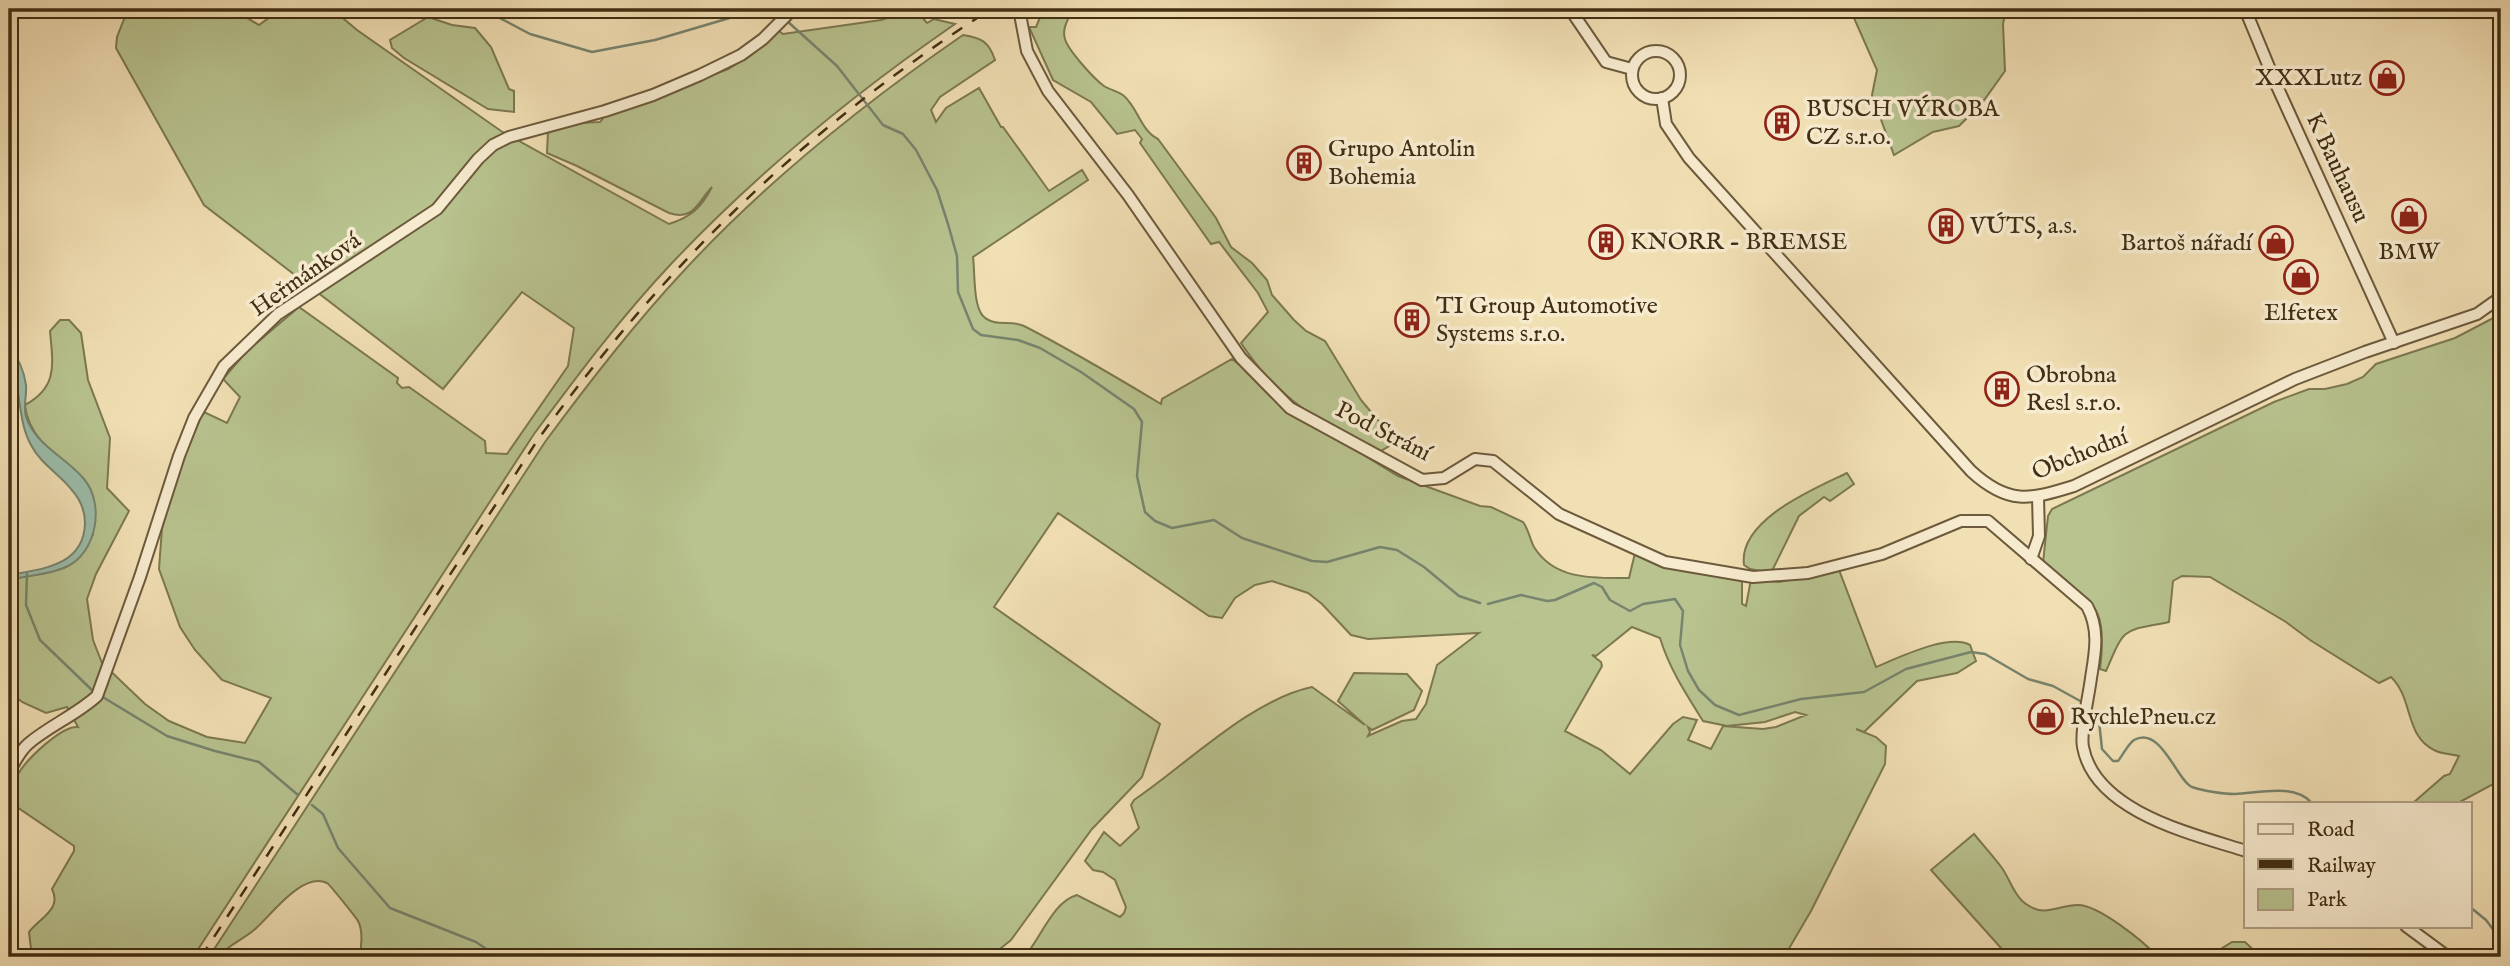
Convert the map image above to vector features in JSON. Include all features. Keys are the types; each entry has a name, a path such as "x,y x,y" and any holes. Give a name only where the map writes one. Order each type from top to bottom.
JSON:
{"street":[{"name":"Heřmánková","path":"9,772 26,746 67,716 83,709 97,696 140,577 179,456 194,418 224,366 278,314 437,209 493,145 509,137 653,95 741,55 793,9"},
{"name":"Pod Strání","path":"1019,9 1027,51 1048,91 1128,195 1241,358 1290,408 1422,480 1444,478 1475,459 1493,461 1559,514 1665,562 1753,577 1808,573 1882,554 1961,521 1988,521 2031,559"},
{"path":"1570,9 1606,61 1632,69"},
{"name":"K Bauhausu","path":"2245,9 2281,96 2393,343"},
{"path":"1659,50 1674,58 1680,74 1678,85 1672,93 1662,98 1653,99 1638,91 1632,81 1632,69 1636,61 1650,51 1659,50"},
{"name":"Obchodní","path":"1662,98 1665,124 1689,158 1971,471 1983,482 2001,492 2020,497 2038,497 2074,486 2295,379 2477,314 2501,297"},
{"path":"2038,497 2039,536 2031,559 2087,606 2092,616 2096,637 2082,745 2097,779 2107,792 2154,819 2244,850"},
{"path":"2409,928 2448,957"}],"green space":[{"path":"128,9 232,9 259,25 281,9 332,9 357,30 501,131 669,224 695,211 712,187 690,213 669,213 547,153 548,131 580,123 600,122 604,117 728,69 751,55 779,31 783,34 881,20 915,9 927,23 934,19 955,24 879,79 771,167 671,264 617,326 534,434 193,957 29,957 29,932 52,907 52,889 74,851 74,846 17,807 18,803 10,795 11,789 16,776 37,752 63,731 78,727 67,707 46,713 22,702 9,691 9,580 66,567 93,535 84,479 47,447 27,417 25,405 43,391 51,374 50,331 60,320 69,320 81,333 88,380 110,438 107,488 129,511 96,574 87,599 93,640 102,663 145,704 169,721 207,737 245,743 271,698 222,680 195,650 180,627 159,569 162,528 180,466 201,417 204,412 227,423 240,397 223,379 247,351 299,307 398,378 397,383 402,388 409,387 485,441 486,453 507,454 568,366 574,328 522,292 443,389 204,205 116,48 117,37"},
{"path":"1057,9 1069,9 1071,13 1064,36 1076,57 1106,87 1122,94 1129,101 1147,131 1158,139 1216,218 1231,247 1252,263 1267,280 1272,295 1294,320 1306,331 1325,341 1361,400 1396,442 1379,452 1337,430 1286,395 1255,363 1241,343 1268,312 1258,293 1219,242 1211,244 1140,143 1142,139 1135,130 1117,134 1091,102 1053,80 1029,27 1036,27 1041,15"},
{"path":"1850,9 2006,9 2003,24 2005,71 1982,103 1959,126 1933,132 1894,155 1872,95 1877,70"},
{"path":"428,17 452,25 475,28 491,47 509,89 514,91 514,112 488,109 392,48 390,40"},
{"path":"963,35 984,42 995,60 940,97 931,110 936,122 946,108 979,88 1001,127 1049,191 1082,170 1088,180 973,257 978,305 988,320 1024,326 1161,404 1162,399 1232,359 1341,441 1398,476 1480,506 1491,507 1523,522 1534,547 1543,558 1564,572 1590,577 1629,578 1635,553 1742,578 1742,604 1746,606 1751,579 1779,582 1839,570 1876,667 1936,644 1961,642 1970,645 1976,661 1957,673 1917,681 1864,732 1856,729 1876,737 1886,746 1885,764 1811,911 1784,957 1024,957 1054,913 1068,899 1077,895 1120,917 1124,913 1126,907 1115,880 1103,872 1093,870 1085,861 1104,832 1120,846 1139,828 1131,805 1134,800 1219,735 1265,705 1312,687 1365,725 1338,701 1354,673 1407,674 1422,691 1414,710 1372,730 1368,727 1368,736 1402,721 1416,719 1426,704 1437,665 1479,633 1368,639 1351,635 1308,593 1272,581 1255,585 1235,598 1222,618 1209,616 1058,513 994,607 1160,724 1142,777 1092,829 1011,940 990,957 359,957 362,939 358,921 327,883 317,881 297,889 251,932 216,956 209,957 545,442 643,316 711,242 779,178 850,118","holes":["1632,627 1660,638 1673,670 1703,721 1727,726 1765,722 1795,712 1806,715 1776,727 1763,729 1723,726 1711,749 1688,740 1697,720 1683,717 1673,724 1630,774 1601,750 1565,731 1602,666 1592,655 1596,656"]},
{"path":"2501,314 2501,780 2460,802 2414,802 2444,776 2450,774 2459,756 2436,751 2419,737 2403,696 2391,677 2379,683 2286,622 2210,577 2182,576 2173,581 2169,622 2127,633 2106,671 2100,669 2102,645 2098,615 2084,596 2043,563 2048,516 2052,509 2274,402 2309,389 2347,384 2363,377 2376,364 2455,338"},
{"path":"1847,473 1854,484 1830,501 1824,497 1799,516 1771,573 1750,569 1744,565 1745,549 1765,520 1798,497"},
{"path":"1974,834 2002,868 2015,892 2026,904 2040,910 2078,905 2097,911 2121,925 2158,957 2009,957 1931,870"},
{"path":"2232,942 2245,942 2261,957 2208,957"}],"shaded area":[{"path":"9,346 24,374 25,413 31,427 44,444 84,479 91,489 96,514 91,540 77,560 53,572 9,580 9,575 47,567 69,557 83,537 85,523 83,509 77,497 39,457 28,439"}],"waterway":[{"path":"417,9 494,15 530,34 592,52 655,40 760,9 774,9"},
{"path":"787,21 837,66 883,125 903,134 916,150 937,190 948,224 957,256 958,292 973,329 981,335 1018,340 1040,348 1081,372 1134,409 1142,422 1137,476 1145,512 1155,521 1172,528 1214,520 1242,538 1312,561 1327,562 1380,547 1397,550 1424,567 1459,596 1480,603"},
{"path":"27,574 26,605 40,640 94,692"},
{"path":"1488,604 1521,595 1547,601 1555,600 1594,583 1602,587 1610,600 1630,611 1643,604 1675,599 1683,611 1680,645 1688,671 1699,690 1715,705 1739,715 1801,699 1864,692 1906,669 1971,652 1985,654 2028,679 2053,686 2082,702"},
{"path":"101,696 167,736 259,762 298,795"},
{"path":"2090,708 2099,721 2102,749 2113,761 2118,761 2134,740 2144,737 2160,747 2186,783 2192,787 2230,794 2286,791 2296,793 2311,802"},
{"path":"312,805 323,814 338,848 390,908 476,942 498,957"},
{"path":"2472,909 2486,920 2501,940"}],"railway":[{"path":"201,957 539,438 638,313 744,201 801,150 924,54 991,9"}],"place":[{"name":"XXXLutz","path":"2387,78"},
{"name":"BUSCH VÝROBA CZ s.r.o.","path":"1782,123"},
{"name":"Grupo Antolin Bohemia","path":"1304,163"},
{"name":"BMW","path":"2409,216"},
{"name":"VÚTS, a.s.","path":"1946,226"},
{"name":"KNORR - BREMSE","path":"1606,242"},
{"name":"Bartoš nářadí","path":"2276,243"},
{"name":"Elfetex","path":"2301,277"},
{"name":"TI Group Automotive Systems s.r.o.","path":"1412,320"},
{"name":"Obrobna Resl s.r.o.","path":"2002,389"},
{"name":"RychlePneu.cz","path":"2046,717"}]}
